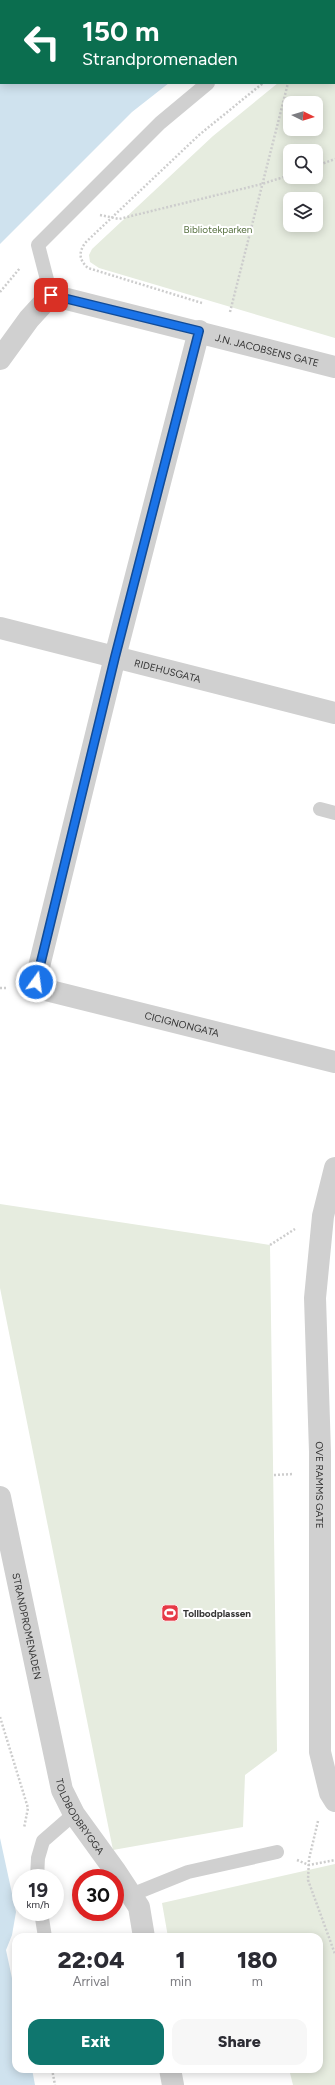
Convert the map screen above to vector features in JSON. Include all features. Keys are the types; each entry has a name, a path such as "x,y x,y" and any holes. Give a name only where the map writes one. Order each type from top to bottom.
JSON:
{"street":[{"path":"0,359 29,319 51,295 199,331 115,657"},
{"name":"J.N. JACOBSENS GATE","path":"199,331 335,367"},
{"name":"RIDEHUSGATA","path":"0,628 335,713"},
{"name":"CICIGNONGATA","path":"115,657 34,987 335,1062"},
{"name":"OVE RAMMS GATE","path":"333,1797 320,1752 328,1452 315,1298 323,1216 335,1168"},
{"name":"STRANDPROMENADEN","path":"0,1497 54,1756"},
{"name":"TOLDBODBRYGGA","path":"54,1756 62,1790 74,1814 139,1907 143,1933"},
{"path":"171,2073 173,2085"}],"lane":[{"path":"51,295 38,245 160,123 207,84"},
{"path":"320,809 335,813"},
{"path":"37,1869 38,1858 43,1841 74,1814"},
{"path":"131,1895 188,1872 277,1852"},
{"path":"42,1921 44,1933"}],"path":[{"path":"206,305 88,268 81,262 80,252 82,248 113,217 199,135 262,84"},
{"path":"236,314 229,312 288,84"},
{"path":"323,163 335,159"},
{"path":"72,210 119,218 262,184 283,177"},
{"path":"270,1245 300,1226"},
{"path":"274,1475 302,1474"},
{"path":"0,1717 28,1808 25,1825"},
{"path":"333,1797 318,1818 309,1865 308,1880 335,1954"},
{"path":"277,1852 309,1865 335,1860"},
{"path":"53,2073 55,2085"}],"green space":[{"name":"Bibliotekparken","path":"277,84 335,84 335,338 99,268 90,262 89,255 92,249 213,136"},
{"name":"Tollbodplassen","path":"0,1204 270,1245 277,1751 245,1775 243,1827 113,1850 0,1288"},
{"path":"335,1864 335,2085 293,2085 290,2073 323,2073 323,1933 167,1933 162,1903"}],"water":[{"path":"0,84 168,84 132,112 0,244"},
{"path":"0,1838 12,1894 12,1921 14,1921 12,1935 6,1950 12,1978 12,2073 33,2073 35,2085 0,2085"}],"place":[{"name":"Tollbodplassen","path":"170,1613"}],"route":[{"path":"36,982 115,657 199,331 51,295"}]}
